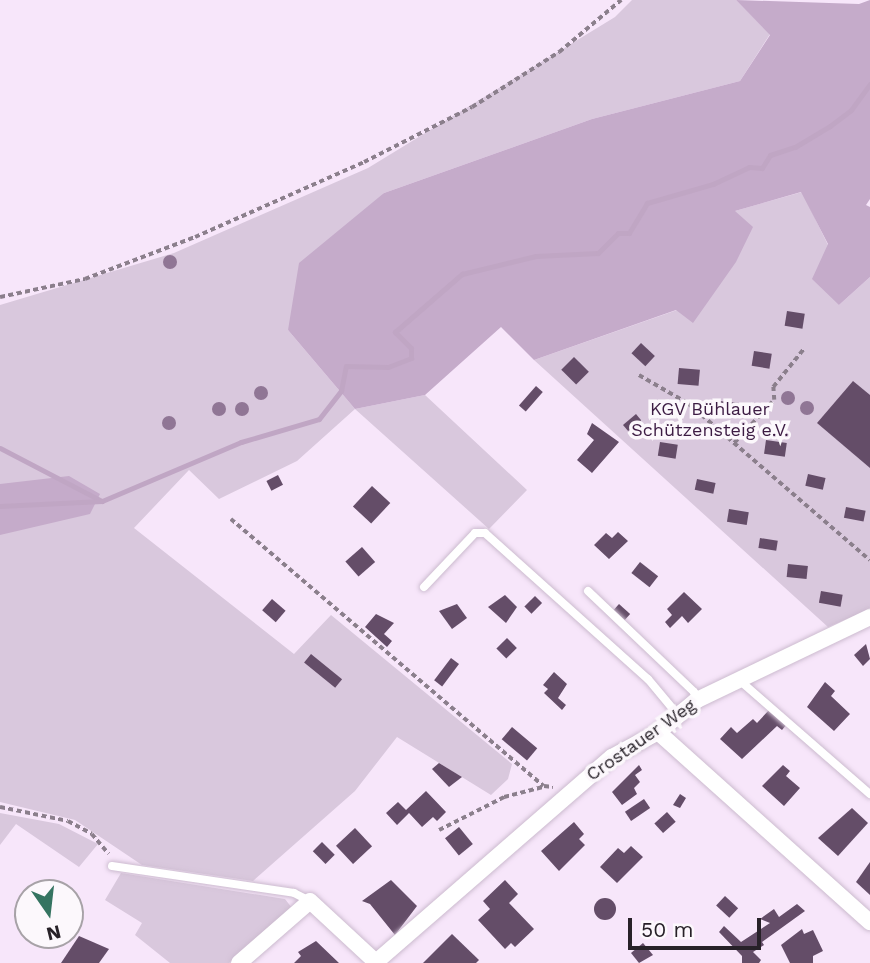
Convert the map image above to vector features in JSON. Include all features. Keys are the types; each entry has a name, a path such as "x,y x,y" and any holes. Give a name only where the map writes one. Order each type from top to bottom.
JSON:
{"street":[{"name":"Crostauer Weg","path":"377,963 612,757 658,732 696,700 870,617"},
{"path":"658,732 870,922"},
{"path":"239,963 310,901 377,963"}],"lane":[{"path":"424,587 475,533 485,533 648,679 678,715"},
{"path":"588,591 694,691 696,700"},
{"path":"738,679 870,794"},
{"path":"113,866 295,893 310,901"}],"path":[{"path":"0,297 85,279 195,237 363,162 472,107 559,52 621,0"},
{"path":"734,443 774,400 773,387 803,350"},
{"path":"639,375 689,404 870,560"},
{"path":"231,519 544,786"},
{"path":"439,830 505,797 544,786 573,789"},
{"path":"0,807 68,821 92,834 111,857 113,866"}],"green space":[{"path":"632,0 736,0 770,34 740,81 592,119 384,193 288,330 355,409 297,461 219,499 189,470 134,528 294,654 331,615 512,764 508,779 491,795 397,737 355,791 253,881 142,865 75,820 0,802 0,305 174,253 368,168 615,17"},
{"name":"KGV Bühlauer Schützensteig e.V.","path":"802,192 828,245 839,305 870,277 870,609 828,627 534,360 677,310 735,211"},
{"path":"425,395 527,490 489,529 355,409"},
{"path":"0,813 59,824 98,844 79,867 16,824 0,845"},
{"path":"121,873 285,899 292,908 229,963 170,963 135,935 142,923 105,900"}],"shaded area":[{"path":"736,0 859,4 870,0 870,199 866,205 870,207 870,277 839,305 812,279 828,244 801,192 735,211 753,227 736,262 693,323 676,310 534,360 501,327 425,395 355,409 288,330 299,263 384,193 592,119 740,81 770,35"},
{"path":"69,476 100,494 90,514 0,535 0,484"}],"building":[{"path":"787,311 805,314 802,329 785,326"},
{"path":"641,343 655,356 645,366 631,353"},
{"path":"754,351 772,354 769,369 752,366"},
{"path":"574,357 589,372 576,385 561,370"},
{"path":"679,368 700,370 699,386 678,384"},
{"path":"853,381 870,395 870,468 817,423"},
{"path":"536,386 543,392 526,412 519,406"},
{"path":"719,401 739,403 737,418 717,416"},
{"path":"636,414 641,420 628,431 623,425"},
{"path":"592,423 619,442 592,473 577,460 594,440 587,434"},
{"path":"766,440 787,443 785,457 764,454"},
{"path":"660,442 678,445 676,459 658,456"},
{"path":"808,474 826,478 823,490 805,486"},
{"path":"278,475 283,485 271,491 266,481"},
{"path":"697,479 716,483 713,494 695,490"},
{"path":"372,486 390,503 371,524 353,506"},
{"path":"846,507 866,511 864,522 844,518"},
{"path":"729,509 749,512 747,525 727,522"},
{"path":"618,532 628,541 609,559 594,545 606,533 612,538"},
{"path":"760,538 778,541 776,551 758,548"},
{"path":"362,547 375,562 359,577 345,561"},
{"path":"640,562 658,576 650,587 631,573"},
{"path":"788,564 808,566 807,579 787,577"},
{"path":"821,591 843,595 841,607 819,603"},
{"path":"684,592 702,609 688,623 682,616 670,628 665,622 672,615 667,609"},
{"path":"505,595 517,607 506,623 488,607"},
{"path":"535,596 542,603 531,614 524,607"},
{"path":"272,599 286,611 276,622 262,610"},
{"path":"457,604 467,618 452,629 439,611"},
{"path":"619,604 630,614 625,620 614,610"},
{"path":"376,614 394,623 384,634 392,641 387,647 365,627"},
{"path":"507,638 517,648 506,659 496,649"},
{"path":"866,644 870,659 863,666 854,655"},
{"path":"311,654 342,679 335,688 304,663"},
{"path":"451,658 459,664 442,686 434,680"},
{"path":"554,672 567,684 558,698 566,705 562,710 544,693 548,689 543,685"},
{"path":"825,682 835,691 831,696 850,714 834,731 807,707"},
{"path":"769,710 787,724 782,730 777,726 742,759 720,739 731,727 737,733 753,719 757,723"},
{"path":"512,727 537,748 527,760 502,739"},
{"path":"439,763 462,777 449,787 432,769"},
{"path":"639,765 642,770 635,775 640,782 634,788 637,794 622,805 612,792"},
{"path":"783,765 790,771 786,776 800,788 784,806 762,786"},
{"path":"426,791 446,812 437,821 433,817 422,827 409,813 397,825 386,813 398,802 406,810"},
{"path":"680,794 686,798 680,808 673,805"},
{"path":"644,799 650,808 631,821 625,812"},
{"path":"852,808 868,823 838,856 818,838"},
{"path":"667,812 676,822 663,833 654,823"},
{"path":"574,822 584,834 579,839 585,845 559,871 541,851"},
{"path":"459,827 473,844 459,855 445,838"},
{"path":"355,828 372,846 353,864 336,846"},
{"path":"322,842 335,855 326,864 313,851"},
{"path":"631,846 643,857 617,883 600,867 618,848 624,853"},
{"path":"870,862 870,895 856,882"},
{"path":"391,880 417,906 395,935 370,904 362,901"},
{"path":"505,880 518,894 509,903 534,929 515,947 511,943 505,949 478,920 490,909 483,901"},
{"path":"725,896 738,908 729,918 716,906"},
{"path":"605,898 613,901 616,909 613,917 605,920 597,917 594,909 597,901"},
{"path":"797,904 805,911 762,942 764,945 753,952 761,960 759,963 742,963 742,956 719,932 724,926 741,942 770,923 760,919 774,909 779,917"},
{"path":"802,929 804,934 813,930 823,951 813,956 813,963 790,963 781,945"},
{"path":"452,934 479,960 476,963 423,963"},
{"path":"84,938 109,949 99,963 61,963 70,949 84,949"},
{"path":"316,941 339,963 294,963 301,956 298,952"},
{"path":"643,943 653,955 639,963 631,953"}],"waterway":[{"path":"0,448 102,501 241,442 319,419 341,391 346,366 388,367 411,358 411,348 395,332 462,274 536,256 598,253 618,233 629,233 647,203 713,184 749,167 762,168 770,155 795,147 851,110 870,84"},
{"path":"0,506 102,501"}]}
